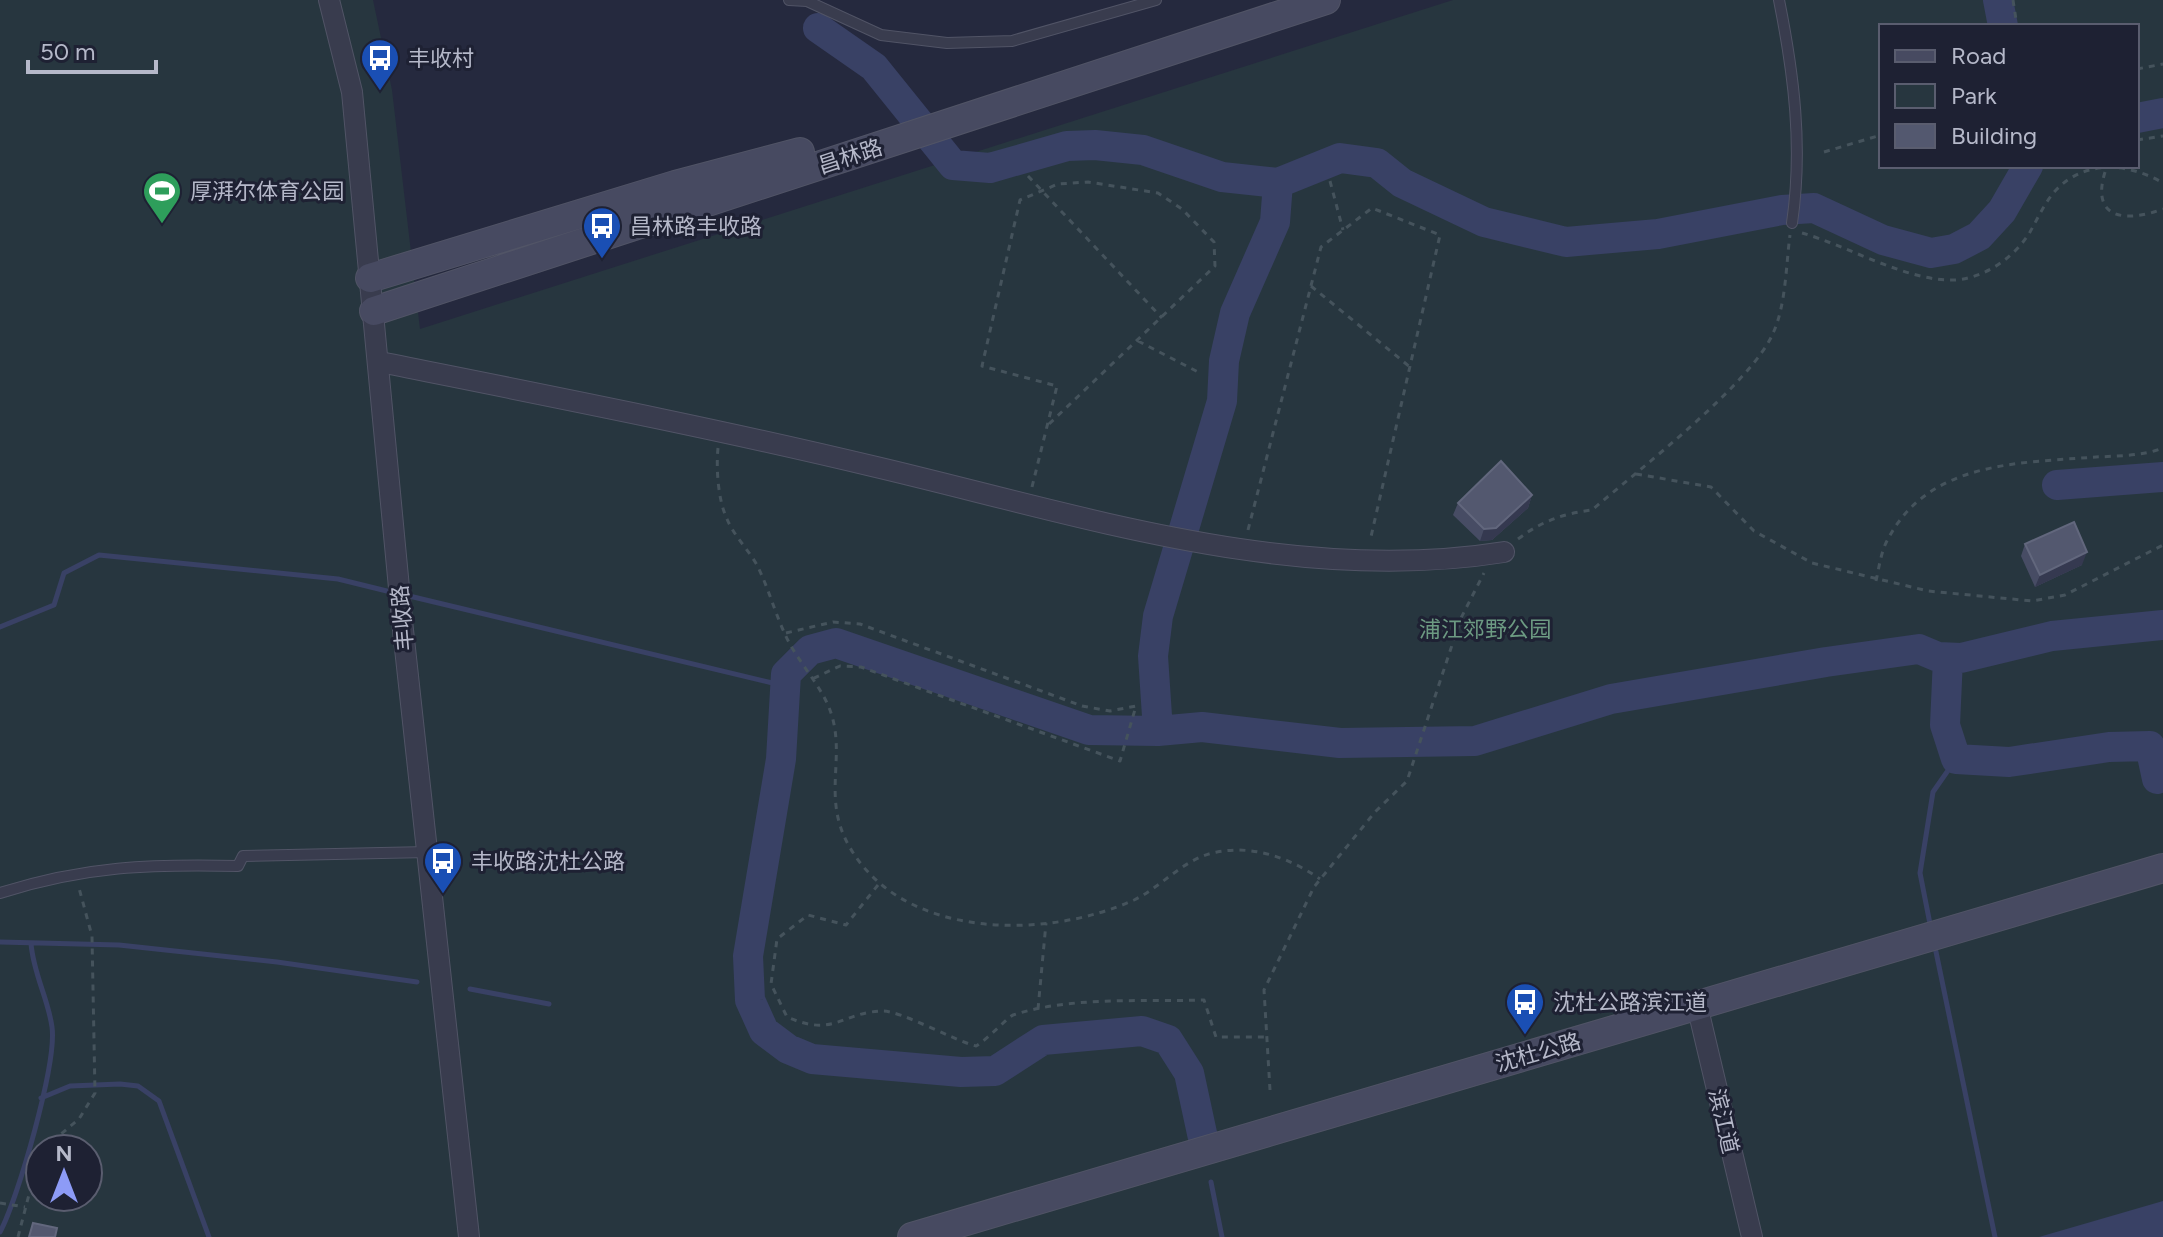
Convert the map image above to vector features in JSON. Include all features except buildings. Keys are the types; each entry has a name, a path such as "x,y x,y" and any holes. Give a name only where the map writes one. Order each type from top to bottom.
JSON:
{"street":[{"name":"丰收路","path":"329,0 352,92 400,594 469,1237"},
{"name":"昌林路","path":"946,116 1282,0"},
{"name":"昌林路","path":"370,278 894,132 1326,0"},
{"name":"昌林路","path":"374,311 894,132"},
{"path":"380,362 720,430 1163,536 1243,549 1365,561 1446,561 1504,552"},
{"name":"沈杜公路","path":"912,1237 958,1231 1697,1005 2163,868"},
{"name":"滨江道","path":"1697,1005 1752,1237"}],"lane":[{"path":"789,0 807,1 881,35 947,43 1012,41 1156,0"},
{"path":"1779,0 1797,104 1796,197 1792,226"},
{"path":"0,893 77,873 128,865 238,866 243,856 428,852"}],"path":[{"path":"2013,0 2017,24"},
{"path":"2139,69 2163,64"},
{"path":"1824,152 1879,136"},
{"path":"2139,140 2163,136"},
{"path":"2106,168 2100,189 2103,201 2117,215 2135,218 2163,209"},
{"path":"1270,1090 1264,990 1284,943 1320,879 1375,812 1407,781 1461,618 1482,575 1539,523 1566,513 1592,510 1722,395 1765,350 1776,328 1792,226 1899,269 1954,280 1978,274 2007,259 2028,235 2055,191 2070,179 2106,168 2141,171 2163,183"},
{"path":"1028,176 1162,318"},
{"path":"1330,181 1343,230"},
{"path":"1028,503 1057,386 982,366 1020,200 1058,184 1088,182 1158,193 1182,209 1214,242 1215,266 1048,425"},
{"path":"1243,549 1321,247 1372,208 1440,235 1365,561"},
{"path":"1311,286 1410,367"},
{"path":"1138,341 1200,373"},
{"path":"720,430 716,465 726,518 759,570 785,634 828,706 837,747 833,810 849,847 879,884 915,907 943,916 979,922 1046,923 1090,915 1136,899 1185,865 1218,852 1254,851 1275,856 1298,863 1320,879"},
{"path":"1876,581 1887,540 1909,509 1955,477 2007,465 2163,448"},
{"path":"1634,474 1711,487 1754,531 1781,549 1812,563 1876,581 1928,591 2032,601 2074,591 2163,545"},
{"path":"785,634 833,622 860,624 1082,706 1110,711 1136,706 1120,761 861,667 840,666 812,679"},
{"path":"62,1133 79,1119 95,1093 92,936 77,873"},
{"path":"879,884 846,925 808,915 777,939 771,984 787,1017 803,1024 827,1027 885,1011 976,1046 993,1036 1009,1016 1038,1009 1204,1000 1216,1037 1266,1037"},
{"path":"1038,1009 1046,923"},
{"path":"0,1203 24,1207"},
{"path":"18,1237 24,1211"}],"green space":[{"name":"浦江郊野公园","path":"0,0 373,0 392,90 420,329 1453,0 2163,0 2163,1237 0,1237"}],"water":[{"path":"2163,1201 2163,1237 2039,1237"}],"waterway":[{"path":"1998,0 2003,24"},
{"path":"818,28 874,67 953,165 990,168 1067,146 1095,145 1143,150 1222,177 1278,183 1340,158 1377,163 1402,183 1484,222 1566,242 1658,234 1782,210 1814,208 1883,240 1931,253 1954,249 1979,236 2002,211 2027,168"},
{"path":"2139,118 2163,113"},
{"path":"1158,731 1153,656 1158,616 1222,401 1224,361 1235,313 1275,222 1278,183"},
{"path":"2057,485 2163,477"},
{"path":"0,627 54,605 64,573 99,555 338,579 395,593"},
{"path":"405,595 785,686"},
{"path":"1203,1138 1189,1073 1168,1040 1142,1031 1043,1040 995,1071 961,1072 812,1059 788,1049 764,1031 750,1000 748,956 781,759 786,674 810,650 836,643 1089,730 1158,731 1202,727 1340,743 1475,741 1611,699 1826,662 1919,649 1938,657 1961,658 2052,636 2163,625"},
{"path":"1948,658 1945,725 1956,759 2009,762 2109,747 2150,746 2157,779"},
{"path":"1931,929 1920,873 1933,792 1956,759"},
{"path":"0,942 119,945 277,962 417,982"},
{"path":"0,1232 35,1131 52,1045 50,1016 31,943"},
{"path":"1935,947 1995,1237"},
{"path":"470,989 549,1004"},
{"path":"41,1098 70,1086 120,1084 138,1086 159,1101 209,1237"},
{"path":"1211,1182 1222,1237"}],"place":[{"name":"丰收村","path":"380,92"},
{"name":"厚湃尔体育公园","path":"162,225"},
{"name":"昌林路丰收路","path":"602,260"},
{"name":"丰收路沈杜公路","path":"443,895"},
{"name":"沈杜公路滨江道","path":"1525,1036"}]}
